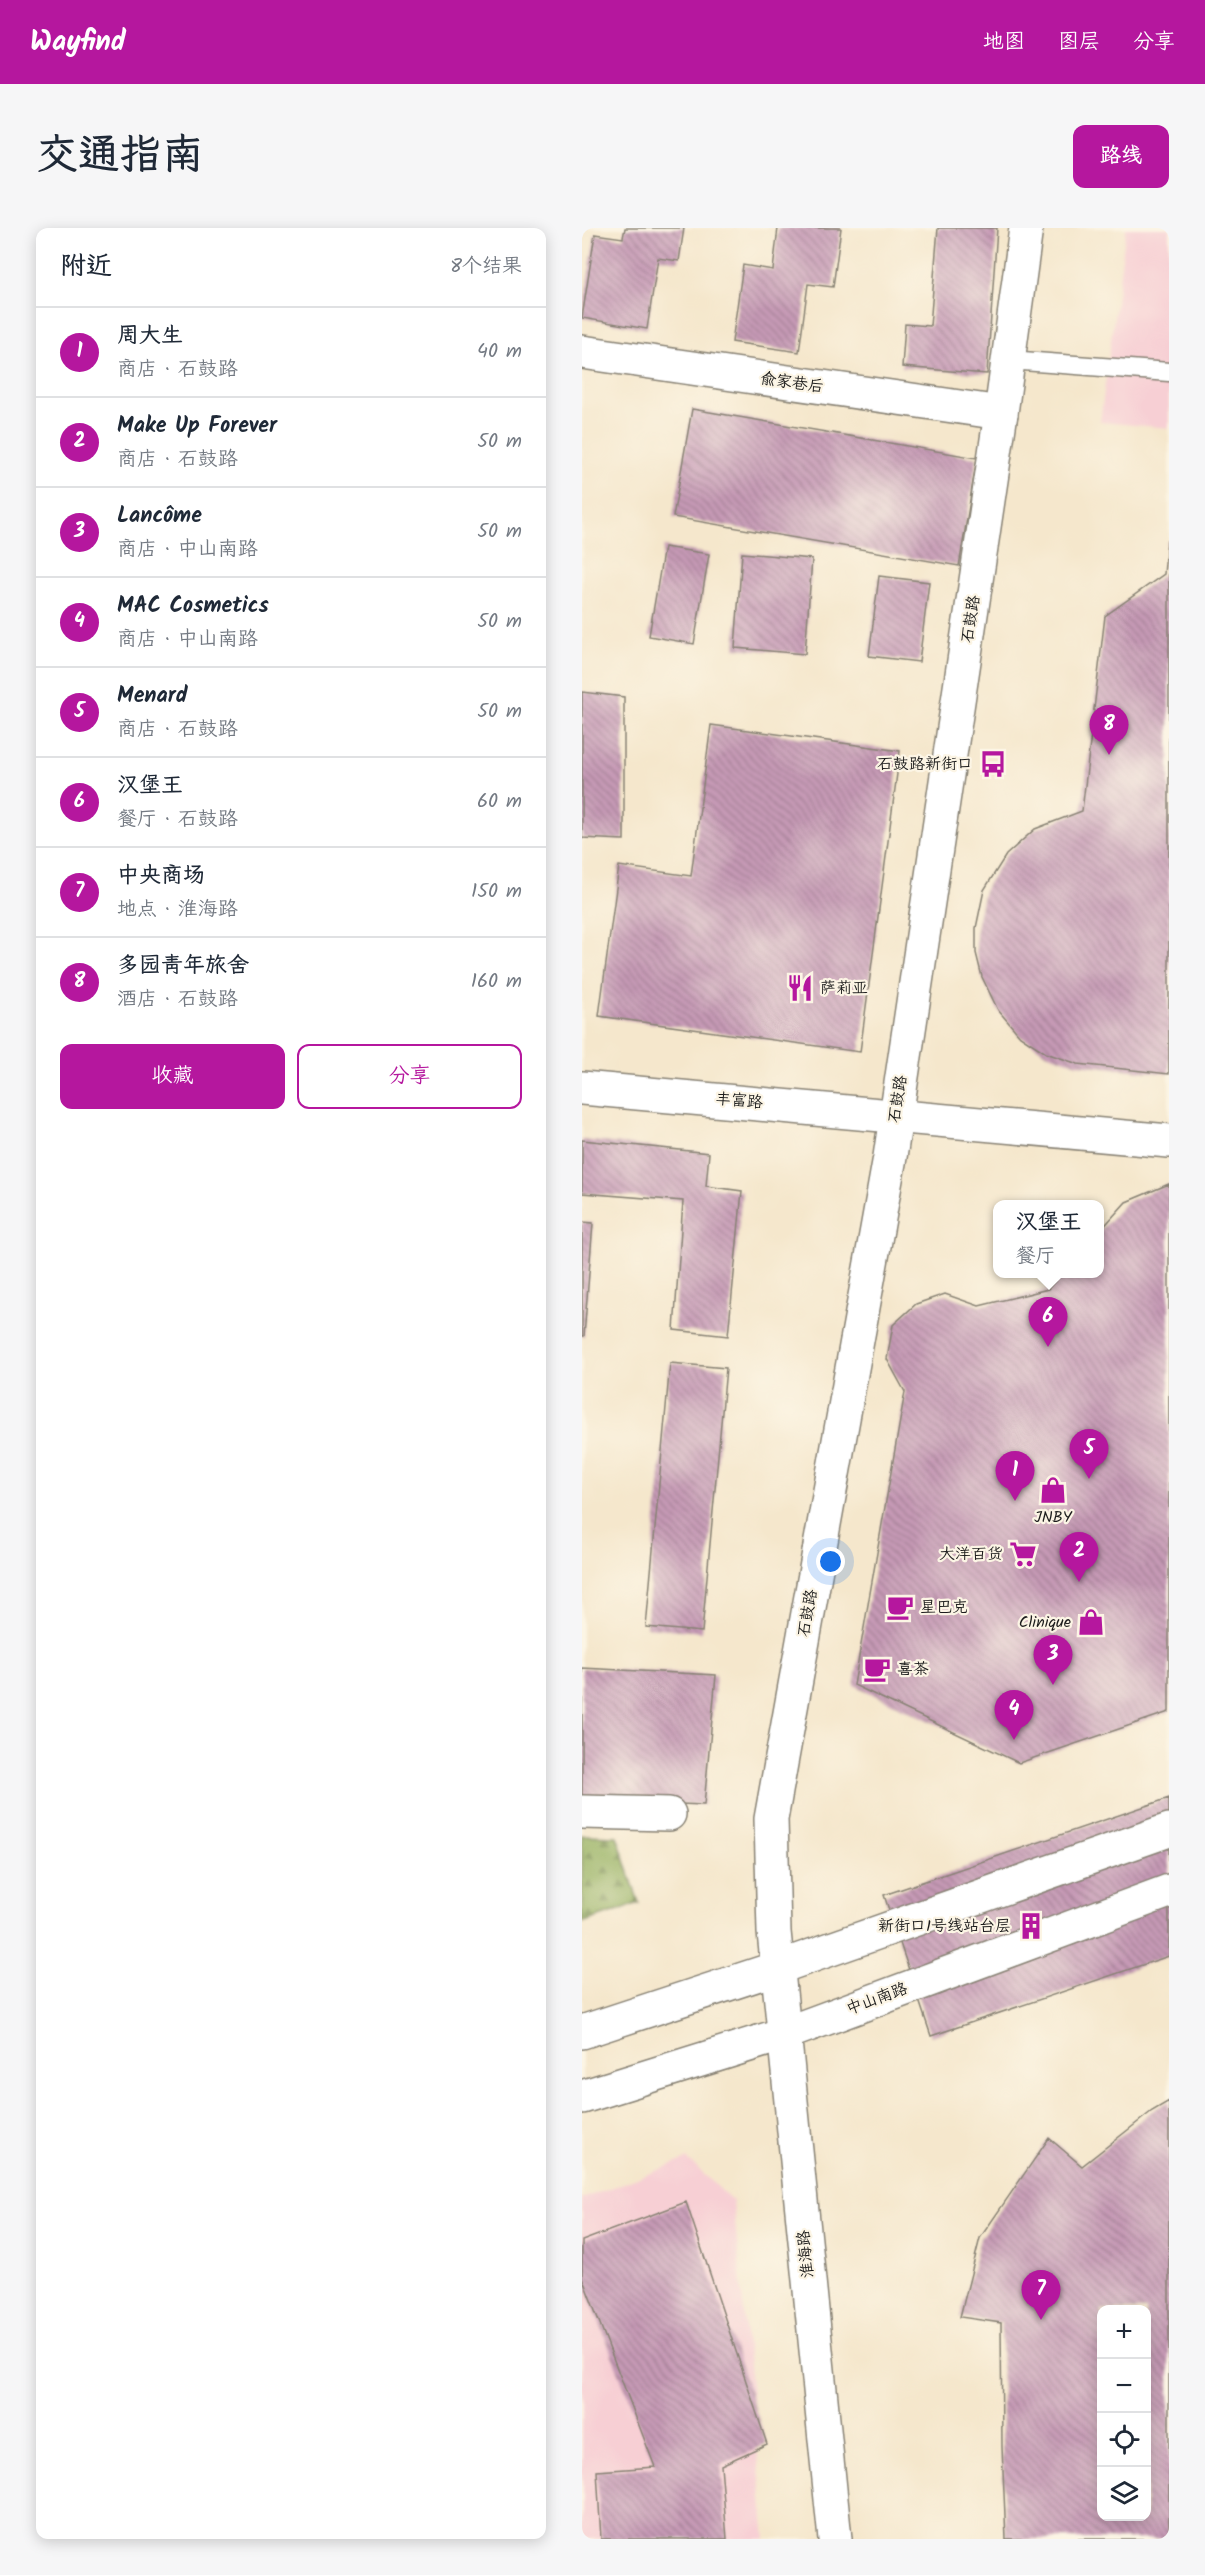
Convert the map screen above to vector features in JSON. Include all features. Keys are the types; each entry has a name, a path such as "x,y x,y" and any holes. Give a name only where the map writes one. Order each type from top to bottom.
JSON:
{"street":[{"name":"石鼓路","path":"777,1968 771,1819 896,1115 1009,360 1026,228"},
{"name":"俞家巷后","path":"582,352 1001,413"},
{"name":"丰富路","path":"582,1088 1169,1141"},
{"path":"582,1812 669,1814"},
{"path":"582,2032 777,1968 1169,1830"},
{"name":"中山南路","path":"582,2097 784,2034 1169,1890"},
{"name":"淮海路","path":"777,1968 835,2539"}],"lane":[{"path":"1009,360 1169,372"},
{"path":"582,2085 1169,1890"}],"shaded area":[{"path":"1126,228 1169,228 1169,428 1100,422"},
{"path":"687,2159 733,2201 766,2539 582,2539 582,2199"}],"green space":[{"path":"582,1835 617,1836 639,1903 582,1923"}],"building":[{"path":"625,228 684,228 679,261 658,258 647,329 582,318 595,234 623,238"},
{"path":"778,228 841,228 833,287 808,284 799,352 732,342 743,265 773,270"},
{"path":"938,228 997,228 987,374 902,367 905,324 930,326"},
{"path":"692,409 977,458 959,566 673,517"},
{"path":"1167,541 1169,541 1169,1074 1078,1064 1046,1053 1020,1036 998,1010 982,977 976,953 976,928 984,890 1006,855 1035,829 1082,811 1105,616 1164,574"},
{"path":"664,547 709,554 694,644 649,636"},
{"path":"742,553 812,559 805,654 735,648"},
{"path":"879,576 929,582 919,662 869,656"},
{"path":"582,692 624,697 624,840 582,838"},
{"path":"711,725 900,751 860,1052 599,1016 619,866 691,876"},
{"path":"582,1140 709,1153 706,1186 742,1191 728,1336 674,1330 683,1201 582,1193"},
{"name":"大洋百货","path":"1169,1184 1169,1712 1019,1763 854,1685 905,1392 887,1359 893,1325 916,1304 945,1294 979,1306 1048,1289 1058,1278 1104,1278 1104,1226 1126,1202"},
{"path":"582,1222 593,1223 584,1336 582,1336"},
{"path":"670,1363 726,1368 702,1632 646,1627"},
{"path":"582,1668 716,1675 704,1805 582,1800"},
{"name":"新街口1号线站台层","path":"1169,1798 1169,1956 931,2036 884,1895"},
{"path":"1169,2101 1169,2539 1006,2539 1002,2447 1001,2323 960,2317 980,2238 1049,2138 1082,2166 1152,2111"},
{"path":"686,2202 767,2444 721,2465 727,2539 601,2539 597,2471 655,2467 582,2277 582,2241"}],"place":[{"name":"多园青年旅舍","path":"1109,755"},
{"name":"石鼓路新街口","path":"993,764"},
{"name":"萨莉亚","path":"800,988"},
{"name":"汉堡王","path":"1048,1347"},
{"name":"Menard","path":"1089,1479"},
{"name":"JNBY","path":"1053,1490"},
{"name":"周大生","path":"1015,1501"},
{"name":"大洋百货","path":"1023,1554"},
{"name":"Make Up Forever","path":"1079,1582"},
{"name":"星巴克","path":"900,1607"},
{"name":"Clinique","path":"1091,1622"},
{"name":"喜茶","path":"877,1669"},
{"name":"Lancôme","path":"1053,1685"},
{"name":"MAC Cosmetics","path":"1014,1740"},
{"name":"新街口1号线站台层","path":"1031,1926"},
{"name":"中央商场","path":"1041,2320"}]}
